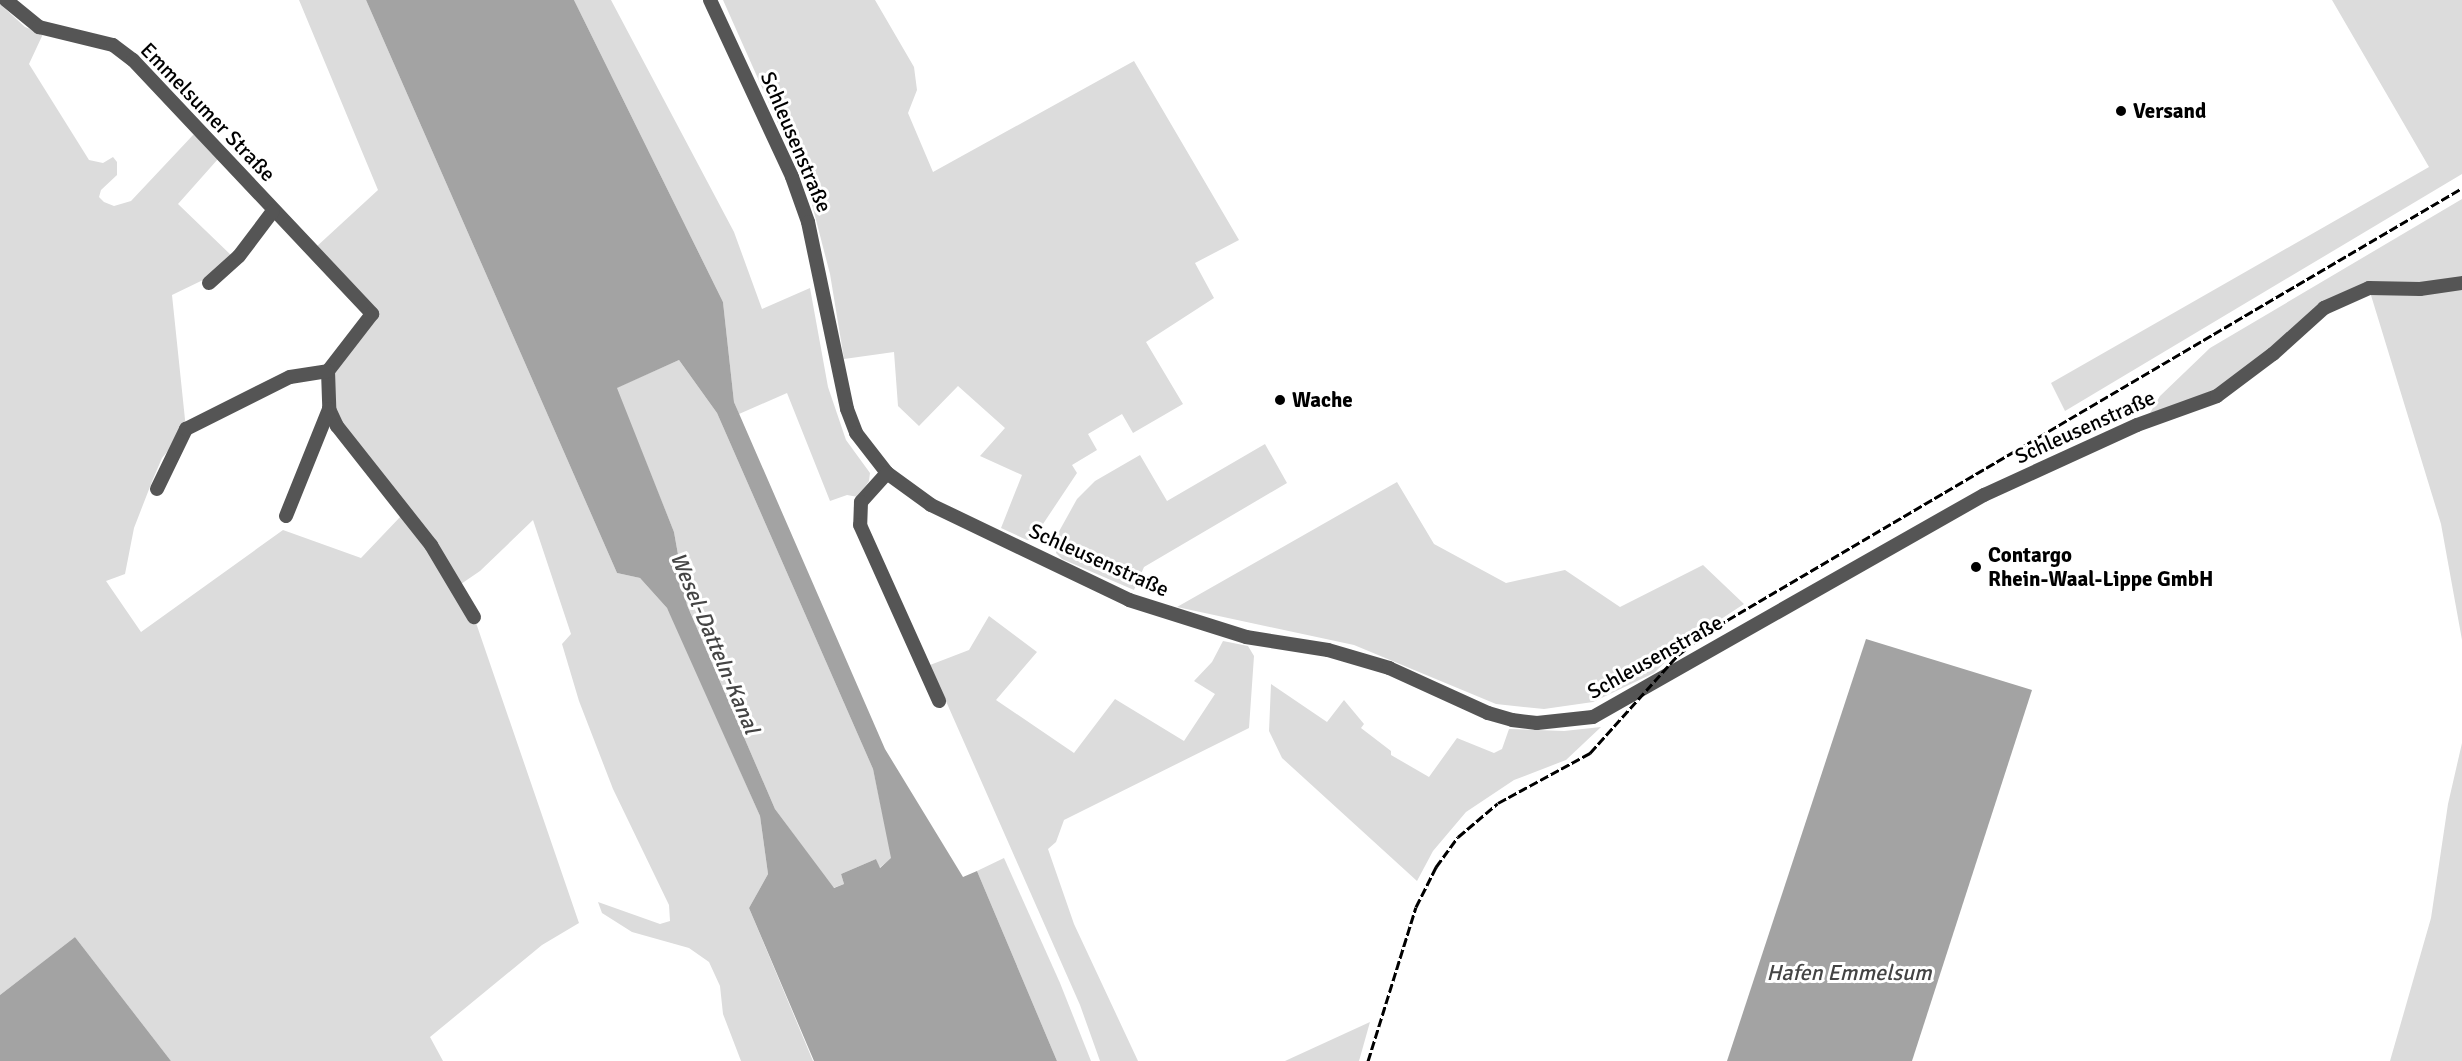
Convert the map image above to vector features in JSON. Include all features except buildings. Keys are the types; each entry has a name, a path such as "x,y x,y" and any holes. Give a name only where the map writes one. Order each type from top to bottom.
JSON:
{"street":[{"name":"Schleusenstraße","path":"710,0 792,177 808,222 847,409 856,433 886,473 931,505 1100,588 1160,612 1246,638 1328,650 1389,668 1488,713 1512,720 1537,723 1593,717 1984,495 2137,425 2217,396 2273,354 2324,308 2369,288 2420,289 2462,283"},
{"name":"Emmelsumer Straße","path":"11,2 39,27 113,45 133,60 372,314 328,370"},
{"name":"Emmelsumer Straße","path":"209,283 239,255 273,210"},
{"path":"157,489 186,429 290,377 328,370 329,409 286,516"},
{"path":"329,409 337,426 431,545 474,617"},
{"path":"886,473 861,502 860,525 939,701"}],"shaded area":[{"path":"299,0 366,0 617,573 640,578 667,608 676,625 760,816 768,874 749,908 813,1061 741,1061 723,1014 720,986 709,962 689,948 632,932 602,913 598,902 660,924 670,921 669,905 613,789 579,701 562,644 571,634 533,520 480,571 461,584 334,411 334,371 377,314 315,248 378,190"},
{"path":"574,0 611,0 734,232 762,309 810,288 828,387 846,440 870,473 869,481 858,497 847,495 830,501 787,393 739,414 734,402 723,302"},
{"path":"723,0 875,0 914,67 917,90 908,113 933,172 1134,61 1239,240 1195,263 1214,298 1146,342 1183,404 1133,433 1122,414 1088,434 1097,450 1072,465 1077,473 1033,539 1027,540 1001,528 1022,475 980,456 1005,428 958,386 919,426 898,406 894,352 844,359 830,274 809,193"},
{"path":"2332,0 2462,0 2462,174 2065,411 2051,383 2429,167"},
{"path":"0,4 25,27 43,34 29,64 89,160 103,163 113,157 117,162 117,175 101,190 99,197 104,202 114,206 131,201 194,134 218,159 178,204 233,257 203,280 172,295 186,429 162,458 153,479 134,528 125,574 106,581 141,632 283,530 361,558 402,515 474,617 579,923 542,945 430,1037 443,1061 171,1061 75,937 0,995"},
{"path":"2462,199 2462,278 2419,285 2367,284 2215,392 2150,413 2160,396 2210,348"},
{"path":"2462,287 2462,640 2441,524 2370,292"},
{"path":"679,360 717,413 873,769 892,858 879,868 876,859 841,874 844,884 833,888 775,809 687,605 674,532 616,388"},
{"path":"1265,444 1287,483 1144,567 1134,590 1062,559 1056,553 1057,535 1077,499 1095,481 1140,455 1167,501"},
{"path":"1397,482 1434,544 1506,583 1565,570 1620,607 1703,565 1744,604 1686,642 1654,673 1593,702 1544,709 1496,704 1354,645 1177,607"},
{"path":"989,616 1037,652 996,700 1074,753 1115,699 1184,741 1215,694 1194,681 1212,662 1223,641 1248,646 1254,656 1249,728 1064,820 1056,842 1048,849 1074,924 1138,1061 1100,1061 1080,1005 930,665 969,650"},
{"path":"1271,684 1327,722 1344,700 1364,724 1361,728 1391,751 1391,755 1429,777 1457,738 1494,753 1502,749 1509,729 1564,731 1601,727 1566,760 1514,780 1466,812 1433,851 1417,881 1282,758 1269,731"},
{"path":"2462,743 2462,1061 2390,1061 2431,918 2448,804"},
{"path":"1004,858 1060,983 1091,1061 1057,1061 977,871"},
{"path":"1370,1022 1359,1061 1285,1061"}],"water":[{"path":"366,0 574,0 723,302 734,402 885,749 963,877 977,871 1057,1061 814,1061 749,908 768,874 760,816 667,608 640,578 617,573","holes":["679,360 717,413 873,769 891,858 880,868 876,859 841,874 844,884 834,888 775,809 687,605 674,532 617,388"]},
{"name":"Hafen Emmelsum","path":"1866,639 2032,690 1912,1061 1727,1061"},
{"path":"75,937 171,1061 0,1061 0,995"}],"railway":[{"path":"1368,1061 1416,907 1436,867 1458,837 1498,803 1590,753 1678,655 1707,632 2462,188"}],"place":[{"name":"Versand","path":"2121,111"},
{"name":"Wache","path":"1280,400"},
{"name":"Contargo Rhein-Waal-Lippe GmbH","path":"1976,567"}],"water label":[{"name":"Wesel-Datteln-Kanal","path":"715,643"}]}
